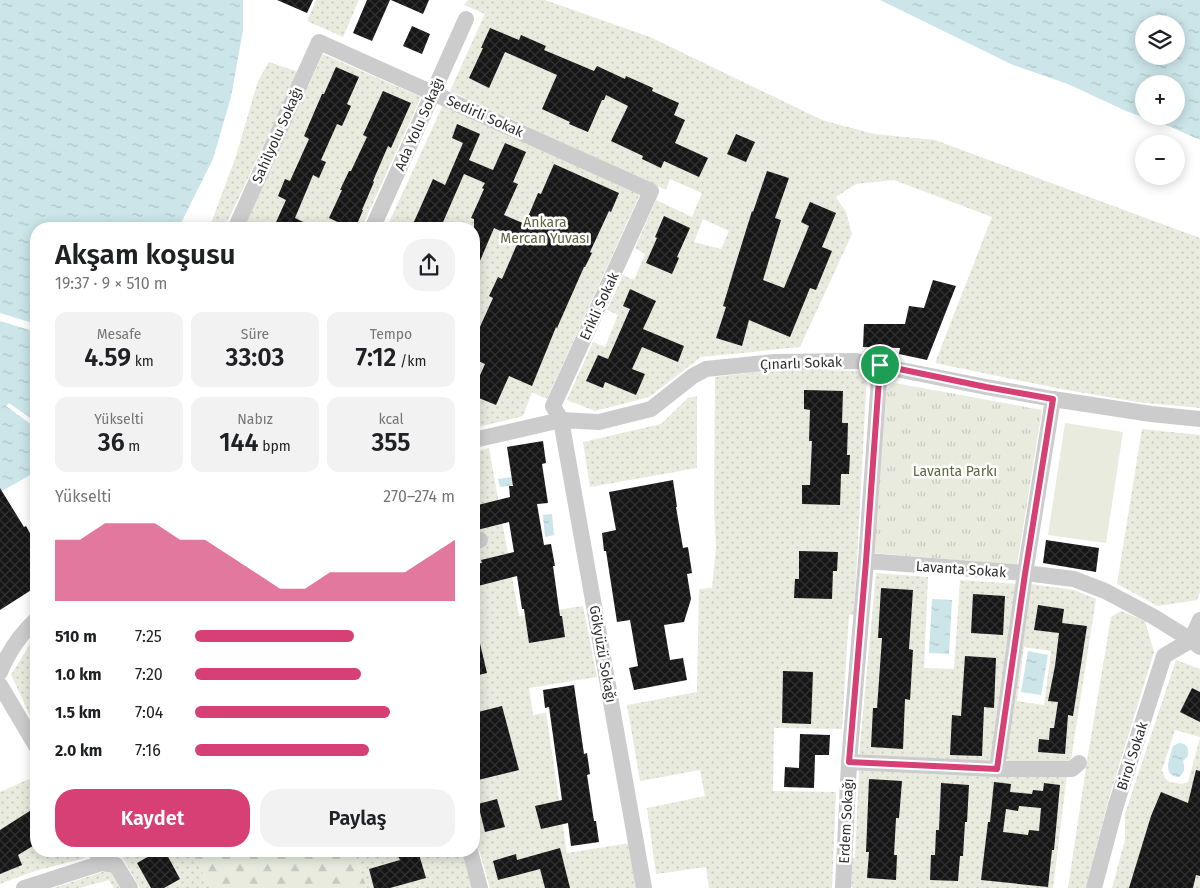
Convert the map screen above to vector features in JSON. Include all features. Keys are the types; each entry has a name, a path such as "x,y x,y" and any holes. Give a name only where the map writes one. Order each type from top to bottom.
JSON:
{"street":[{"name":"Ada Yolu Sokağı","path":"375,222 466,19"},
{"name":"Sedirli Sokak","path":"319,42 651,191"},
{"name":"Sahilyolu Sokağı","path":"238,222 319,42"},
{"name":"Erikli Sokak","path":"561,420 554,406 651,191"},
{"name":"Çınarlı Sokak","path":"480,439 561,420 599,422 651,409 694,376 706,370 774,362 856,361 1053,399 1152,414 1200,419"},
{"name":"Erdem Sokağı","path":"843,888 849,762 880,365"},
{"path":"997,769 1053,399"},
{"name":"Gökyüzü Sokağı","path":"561,420 644,888"},
{"name":"Lavanta Sokak","path":"866,561 1074,579 1105,591 1154,617 1196,643"},
{"path":"1196,643 1200,620"},
{"path":"0,672 7,656 30,625"},
{"name":"Birol Sokak","path":"1094,888 1116,805 1164,656 1196,643"},
{"path":"0,685 30,736"},
{"path":"849,762 997,769 1072,769 1078,763"},
{"path":"24,888 98,857 116,865 130,888"},
{"path":"472,857 480,888"}],"green space":[{"path":"316,0 359,0 343,37 307,21"},
{"path":"468,0 545,0 650,37 822,120 874,134 935,140 1200,238 1200,408 1138,402 1061,389 935,363 992,217 894,180 856,184 836,197 846,212 852,234 800,347 701,357 649,397 595,411 567,400 593,342 605,347 618,315 607,310 623,275 634,280 645,254 635,248 656,200 692,217 702,193 670,179 666,190 450,91 485,14 464,5","holes":["703,219 729,231 721,249 694,242"]},
{"path":"323,54 421,97 364,222 246,222"},
{"path":"269,62 298,72 227,222 212,222 236,156 258,81"},
{"name":"Ankara Mercan Yuvası","path":"443,105 640,194 547,399 532,392 523,416 480,427 480,222 389,222"},
{"path":"784,369 858,371 867,374 854,615 849,615 842,729 774,728 773,791 836,792 832,888 709,888 706,867 656,874 647,808 705,796 700,770 640,781 627,705 697,692 699,589 712,588 716,547 714,509 715,377"},
{"name":"Lavanta Parkı","path":"895,383 1042,410 1017,565 874,553 885,390"},
{"path":"697,396 697,468 590,487 583,442 661,424 688,398"},
{"path":"1065,423 1123,432 1106,543 1048,535"},
{"path":"1142,429 1200,435 1200,592 1197,600 1158,606 1117,584"},
{"path":"489,448 519,616 583,606 597,677 529,688 533,715 546,713 567,853 630,843 638,888 490,888 480,854 480,450"},
{"path":"876,573 928,577 924,668 954,669 960,580 1017,584 993,762 859,756"},
{"path":"1031,584 1074,590 1096,599 1070,766 1008,762 1005,755","holes":["1024,647 1051,651 1044,705 1017,701"]},
{"path":"1121,611 1145,621 1154,652 1109,798 1086,888 1068,888 1111,617"},
{"path":"30,644 30,715 11,675"},
{"path":"1176,660 1200,669 1200,737 1175,730 1162,770 1169,782 1182,784 1188,782 1200,738 1200,888 1112,888 1125,840 1125,814"},
{"path":"859,770 1067,775 1053,888 853,888 848,883 848,858 855,858"},
{"path":"30,779 30,857 85,858 32,872 0,884 0,792"},
{"path":"122,857 194,857 211,888 140,888"},
{"path":"194,857 355,857 367,888 211,888"},
{"path":"355,857 466,857 475,888 367,888"},
{"path":"111,869 123,888 114,888 109,880 80,888 54,888"}],"water":[{"path":"0,0 243,0 243,30 231,97 213,159 182,222 30,222 30,475 0,492"},
{"path":"880,0 1200,0 1200,140 1165,125 1185,125 1185,75 1135,75 1135,114 1068,84 1013,65"},
{"path":"520,476 521,484 500,487 498,479"},
{"path":"552,514 554,535 545,537 543,515"},
{"path":"932,599 952,600 949,654 929,653"},
{"path":"1028,651 1048,655 1041,695 1021,692"},
{"path":"1179,743 1186,745 1188,756 1183,761 1183,772 1179,777 1173,776 1170,773 1168,765 1173,746"}],"pier":[{"path":"0,313 30,322 30,330 0,321"},
{"path":"9,403 30,418 30,424 6,406"}],"building":[{"path":"277,0 313,0 307,13"},
{"path":"367,0 390,0 372,41 353,33"},
{"path":"391,0 429,0 423,14"},
{"path":"412,26 430,34 422,54 403,46"},
{"path":"490,28 519,40 521,35 546,46 544,50 594,71 597,66 625,79 626,76 653,88 652,91 679,103 674,115 685,120 675,143 708,158 699,177 664,161 661,168 642,159 643,156 611,141 628,106 606,95 588,132 542,109 557,75 505,52 489,88 469,78"},
{"path":"336,67 359,77 347,104 351,106 342,126 337,124 321,160 326,162 319,178 313,175 295,218 303,222 276,222 286,200 278,196 285,179 290,181 309,139 304,136 322,94 324,94"},
{"path":"383,91 411,103 391,148 388,146 358,222 338,222 329,218 342,190 340,190 367,137 363,135"},
{"path":"457,124 480,134 469,160 493,170 505,143 526,152 513,182 518,184 504,215 525,224 538,193 541,194 554,164 619,193 556,327 532,386 509,376 496,405 480,398 480,375 485,364 480,362 480,327 493,298 489,296 498,277 502,279 518,242 513,240 514,237 494,228 480,261 480,222 474,222 474,219 471,218 485,183 464,174 443,222 414,222 433,179 445,185 463,143 452,138"},
{"path":"736,134 755,142 746,162 727,154"},
{"path":"767,171 789,178 775,218 781,220 763,280 784,288 809,226 801,222 810,202 836,213 822,247 832,251 816,290 810,288 790,337 749,320 742,346 716,338 726,307 723,306 735,266"},
{"path":"664,216 690,228 677,257 679,258 672,274 646,263"},
{"path":"933,280 956,286 927,360 899,354 900,348 863,347 864,324 905,324 909,306 924,308"},
{"path":"630,289 656,301 643,329 684,346 678,362 642,347 632,369 645,374 636,395 605,382 603,388 586,381 598,355 608,359 630,309 623,306"},
{"path":"804,390 843,391 842,423 848,423 847,455 850,455 849,474 841,474 840,505 802,504 802,485 810,485 812,441 809,441 810,410 804,409"},
{"path":"543,441 546,463 542,464 548,503 537,504 544,545 551,544 560,616 562,616 565,637 529,643 517,576 480,585 481,560 514,552 509,522 480,529 480,504 510,497 509,486 513,486 507,447"},
{"path":"673,480 683,548 688,547 692,573 687,574 691,599 684,622 664,625 670,660 683,658 687,680 634,690 629,668 638,666 630,620 617,622 606,551 604,551 602,533 616,530 609,492"},
{"path":"0,488 24,527 26,526 30,533 30,591 0,610"},
{"path":"1046,540 1099,548 1096,572 1043,563"},
{"path":"799,551 838,552 837,571 833,571 832,599 794,598 795,579 799,579"},
{"path":"881,588 913,590 909,649 913,650 910,700 905,699 903,749 871,747 873,708 877,708 882,638 878,638"},
{"path":"973,594 1005,596 1003,635 971,633"},
{"path":"1038,605 1064,609 1062,623 1087,626 1073,716 1068,715 1065,754 1038,752 1039,739 1049,740 1050,728 1054,728 1058,702 1048,701 1059,633 1034,630"},
{"path":"480,643 487,673 480,675"},
{"path":"965,656 996,658 994,708 984,707 982,756 950,755 952,715 961,716"},
{"path":"783,671 813,672 811,724 782,723"},
{"path":"574,685 584,754 587,753 590,774 587,775 599,842 571,846 568,823 541,829 535,806 562,800 549,707 545,708 543,690"},
{"path":"1192,688 1200,692 1200,722 1180,712"},
{"path":"502,706 519,770 480,780 480,712"},
{"path":"800,734 830,735 829,755 815,755 814,788 784,787 785,767 799,768"},
{"path":"1196,770 1200,771 1200,876 1196,875 1193,888 1129,888 1151,816 1161,792 1188,803"},
{"path":"869,779 902,781 899,818 896,818 894,855 897,855 896,880 867,878 869,852 866,852"},
{"path":"994,782 1011,784 1010,792 1032,794 1033,790 1043,791 1044,783 1060,785 1054,850 1052,850 1048,887 981,880 988,822 990,822","holes":["1019,806 1041,808 1039,831 1029,830 1028,835 1003,832 1006,809 1018,811"]},
{"path":"941,783 969,785 967,822 965,822 963,856 960,856 958,881 930,880 931,855 935,855 936,830 939,830"},
{"path":"497,799 505,827 485,832 480,803"},
{"path":"30,811 30,848 18,855 22,865 0,874 0,830"},
{"path":"560,848 570,888 545,888 540,869 498,880 493,861 516,854 517,860"},
{"path":"148,857 168,857 180,879 164,888 151,888 137,863"},
{"path":"398,857 420,857 426,878 390,888 374,888 369,869 400,860"}],"route":[{"path":"880,365 1053,399 997,769 849,762 880,365"}]}
